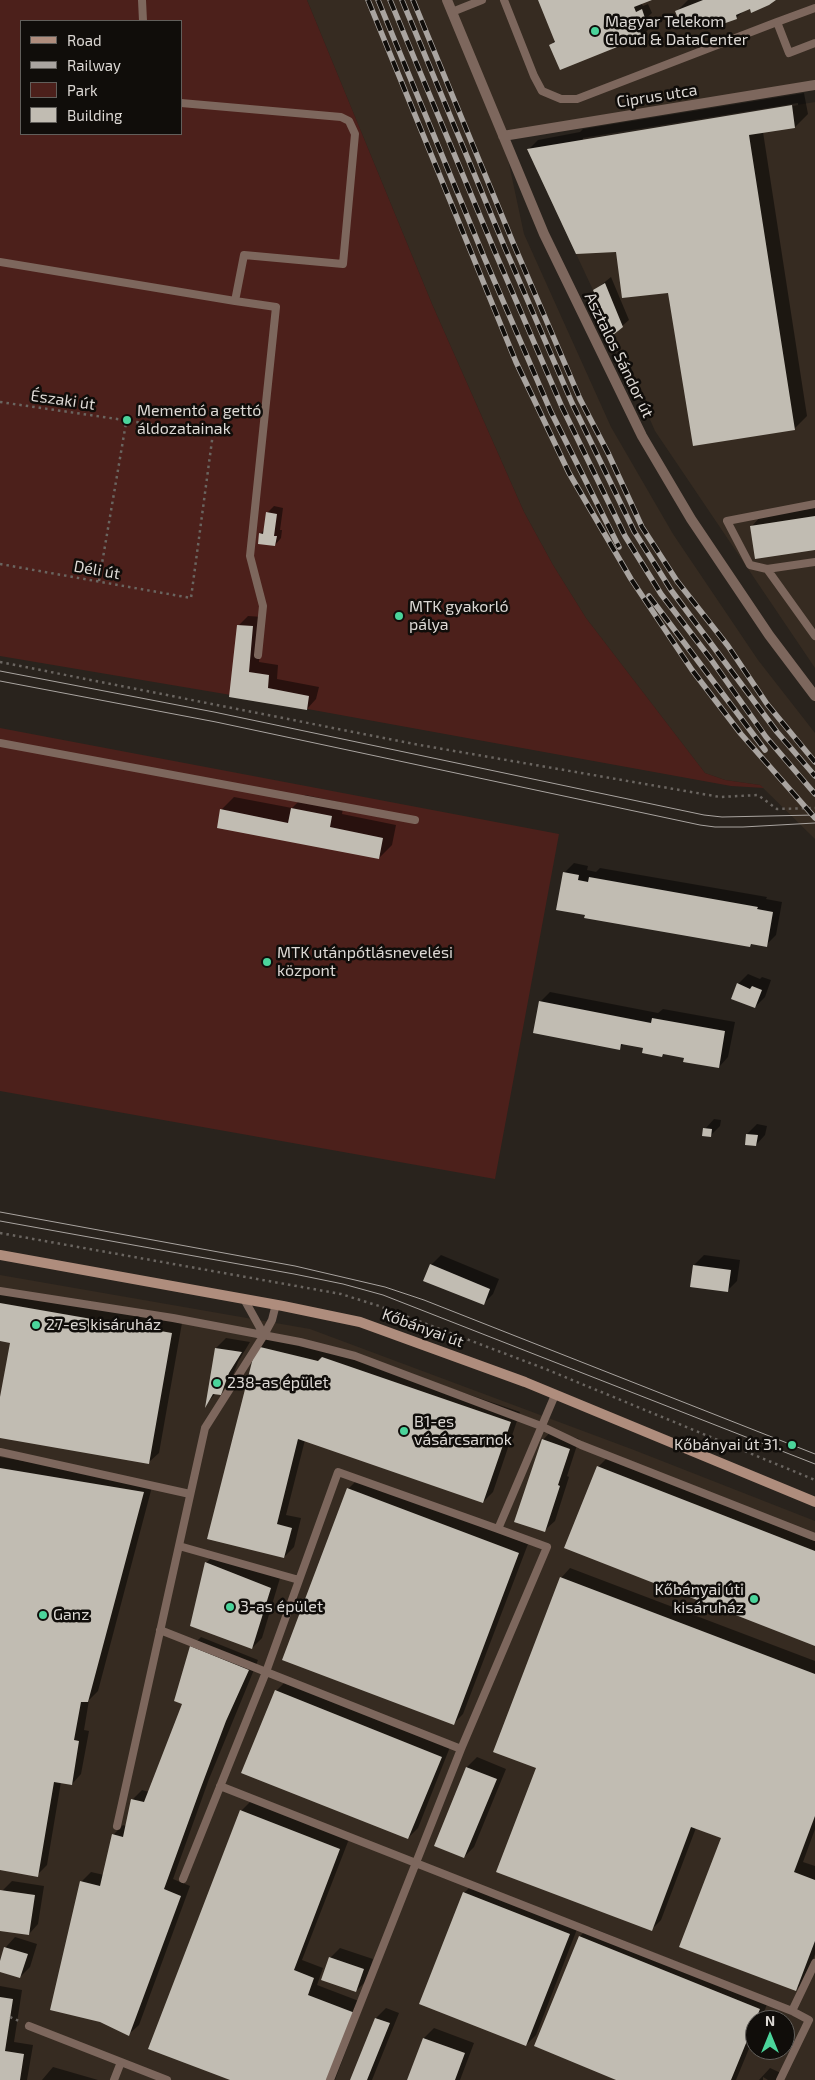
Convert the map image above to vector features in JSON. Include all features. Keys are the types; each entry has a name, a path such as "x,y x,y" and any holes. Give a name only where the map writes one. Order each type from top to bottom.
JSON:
{"main road":[{"name":"Kőbányai út","path":"0,1254 333,1315 385,1330 525,1382 815,1502"}],"street":[{"name":"Asztalos Sándor út","path":"447,0 544,234 642,436 708,544 769,635 815,696"},
{"name":"Ciprus utca","path":"503,136 815,85"}],"lane":[{"path":"142,0 143,20"},
{"path":"452,12 482,0"},
{"path":"504,0 534,76 542,91 561,99 577,99 815,8"},
{"path":"777,22 789,53 815,43"},
{"path":"182,104 341,117 349,121 355,134 343,264 244,255 235,301"},
{"path":"0,262 276,307 250,556 262,606 258,655"},
{"path":"815,504 727,521 750,565 766,569 815,562"},
{"path":"766,569 815,636"},
{"path":"0,743 415,820"},
{"path":"0,1291 173,1318 300,1342 356,1356 541,1426 581,1445 815,1538"},
{"path":"244,1299 264,1335"},
{"path":"117,1826 205,1428 264,1335 272,1320 276,1304"},
{"path":"498,1529 555,1395"},
{"path":"0,1452 190,1494"},
{"path":"183,1879 266,1672 338,1472 547,1547 461,1749 330,2080"},
{"path":"179,1546 299,1580"},
{"path":"160,1630 461,1749"},
{"path":"220,1786 789,2010"},
{"path":"792,2010 815,1963"},
{"path":"795,2013 809,2020 795,2049"},
{"path":"29,2026 167,2080"},
{"path":"780,2080 790,2060"},
{"path":"114,2080 121,2062"}],"path":[{"name":"Északi út","path":"0,402 124,420 127,417 130,421 213,433 191,598"},
{"path":"100,582 126,423 124,420"},
{"path":"126,423 130,421"},
{"name":"Déli út","path":"0,564 191,598"},
{"path":"0,662 414,744 720,797 758,796 777,809 815,808"}],"shaded area":[{"path":"307,0 815,0 815,85 503,136 524,234 611,427 673,534 758,660 815,733 815,839 760,785 725,780 705,773 586,618 553,565 524,512 432,304"},
{"path":"815,102 815,668 655,431 593,290 527,149"},
{"path":"0,1275 310,1329 634,1450 815,1521 815,2080 0,2080"}],"green space":[{"path":"0,0 307,0 432,304 524,512 553,565 586,618 705,773 725,780 760,785 764,788 731,786 225,694 0,656"},
{"name":"MTK utánpótlásnevelési központ","path":"0,728 559,834 495,1179 0,1091"}],"building":[{"name":"Magyar Telekom Cloud & DataCenter","path":"538,0 652,0 634,7 636,12 642,9 646,21 637,24 642,37 560,70 549,45 555,42"},
{"path":"703,0 776,0 751,13 750,9 736,15 737,19 717,26 697,29 693,21 681,26 675,11"},
{"path":"792,105 795,128 749,135 795,430 693,446 668,293 622,298 616,252 576,254 527,149"},
{"path":"605,283 623,327 613,335 593,290"},
{"path":"266,512 277,514 274,536 277,536 275,546 258,544 259,533 263,534"},
{"path":"815,516 815,550 755,559 750,526"},
{"path":"237,625 253,626 249,672 269,675 268,688 309,696 307,710 229,697"},
{"path":"291,808 332,816 330,827 383,838 379,859 217,828 220,809 288,823"},
{"path":"563,872 579,875 578,880 588,882 589,877 758,907 757,909 773,912 767,947 751,944 750,947 584,918 585,915 556,910"},
{"path":"737,983 750,989 752,986 762,990 755,1008 731,999"},
{"path":"539,1001 651,1023 652,1018 725,1031 719,1068 683,1062 684,1058 663,1054 662,1057 642,1053 643,1048 621,1044 620,1050 533,1033"},
{"path":"703,1128 712,1129 711,1137 702,1136"},
{"path":"746,1134 758,1135 756,1146 745,1145"},
{"path":"430,1264 490,1289 484,1305 423,1281"},
{"path":"693,1265 731,1270 728,1292 690,1287"},
{"path":"0,1303 172,1333 149,1464 0,1438 0,1397 10,1343 0,1341"},
{"path":"256,1346 318,1361 322,1357 511,1422 483,1503 298,1439 277,1524 292,1528 284,1558 207,1539"},
{"name":"238-as épület","path":"215,1348 242,1352 229,1373 221,1395 213,1394 205,1408"},
{"path":"542,1439 570,1449 545,1532 514,1522"},
{"name":"Kőbányai úti kisáruház","path":"597,1466 815,1551 815,1646 564,1548"},
{"name":"Ganz","path":"0,1468 144,1492 88,1702 81,1702 74,1740 79,1741 72,1785 54,1782 38,1877 0,1870"},
{"path":"347,1488 519,1553 454,1725 282,1660"},
{"name":"3-as épület","path":"205,1562 271,1588 252,1649 190,1626"},
{"path":"560,1577 815,1674 815,1816 794,1872 815,1880 815,1941 796,1991 679,1947 721,1838 691,1827 652,1931 496,1872 536,1768 493,1752"},
{"path":"190,1646 249,1670 226,1721 164,1889 181,1896 129,2036 100,2022 50,2010 80,1881 100,1886 112,1834 123,1837 131,1799 144,1802 182,1704 174,1701"},
{"path":"275,1690 442,1757 408,1839 241,1773"},
{"path":"466,1767 497,1779 464,1858 434,1846"},
{"path":"240,1810 340,1849 294,1970 314,1978 308,1995 355,2013 330,2080 230,2080 148,2049"},
{"path":"0,1890 35,1895 29,1935 0,1931"},
{"path":"463,1892 570,1934 526,2046 419,2004"},
{"path":"579,1936 760,2009 745,2010 745,2046 731,2080 616,2080 534,2046"},
{"path":"4,1947 28,1954 20,1978 0,1972 0,1961"},
{"path":"329,1957 364,1969 356,1992 321,1980"},
{"path":"0,1997 13,1999 5,2051 24,2054 20,2080 0,2080"},
{"path":"375,2018 390,2023 367,2080 350,2080"},
{"path":"423,2038 465,2053 455,2080 407,2080"}],"tram line":[{"path":"0,671 214,712 704,815 722,817 815,815"},
{"path":"0,681 216,722 700,825 743,827 815,823"},
{"path":"0,1212 295,1266 385,1287 424,1300 815,1454"},
{"path":"0,1221 294,1274 343,1284 383,1295 815,1464"}],"railway":[{"path":"368,0 516,362 569,473 631,579 692,670 741,734 815,818"},
{"path":"378,0 484,257 551,412 619,547"},
{"path":"390,0 562,407 625,536 661,594 710,658 766,737 815,794"},
{"path":"402,0 572,403 634,531 671,590 777,732 815,776"},
{"path":"413,0 580,399 608,453 642,527 677,581 728,646 767,704 815,762"},
{"path":"649,596 765,750"}],"place":[{"name":"Magyar Telekom Cloud & DataCenter","path":"595,31"},
{"name":"Mementó a gettó áldozatainak","path":"127,420"},
{"name":"MTK gyakorló pálya","path":"399,616"},
{"name":"MTK utánpótlásnevelési központ","path":"267,962"},
{"name":"27-es kisáruház","path":"36,1325"},
{"name":"238-as épület","path":"217,1383"},
{"name":"B1-es vásárcsarnok","path":"404,1431"},
{"name":"Kőbányai út 31.","path":"792,1445"},
{"name":"Kőbányai úti kisáruház","path":"754,1599"},
{"name":"3-as épület","path":"230,1607"},
{"name":"Ganz","path":"43,1615"}]}
